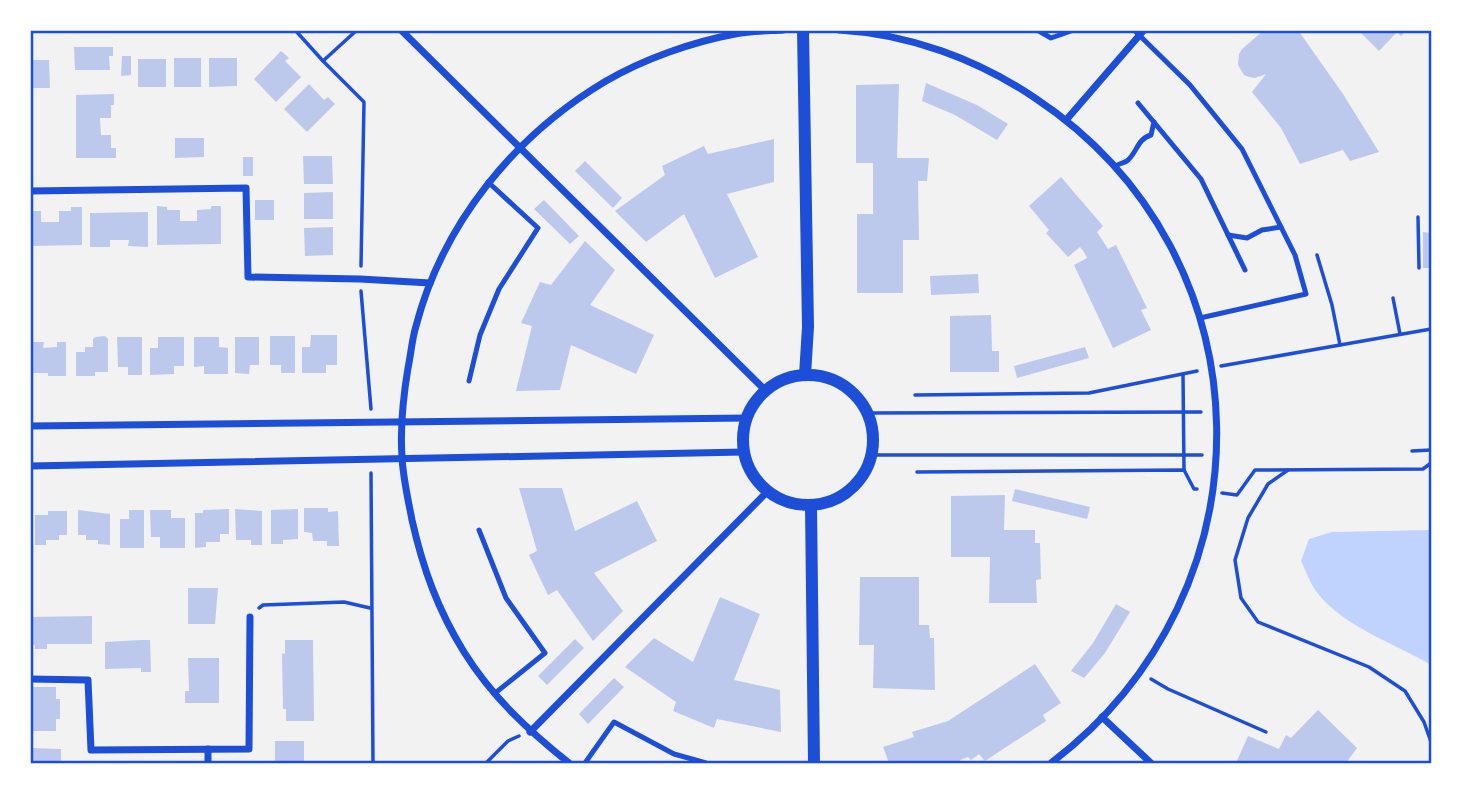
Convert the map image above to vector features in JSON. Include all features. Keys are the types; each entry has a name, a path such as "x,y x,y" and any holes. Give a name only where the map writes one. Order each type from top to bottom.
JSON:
{"street":[{"path":"401,30 766,391"},
{"path":"569,763 530,732 494,694 464,653 440,608 421,561 402,458 401,422 415,327 430,284 456,231 488,182 520,147 551,119 608,80 670,52 735,34 783,30"},
{"path":"803,30 808,327 805,375"},
{"path":"839,30 861,30 946,52 1004,77 1067,119 1115,166 1143,200 1166,237 1200,318 1212,368 1216,455 1206,531 1187,591 1158,648 1121,699 1076,744 1051,763"},
{"path":"1067,119 1139,31"},
{"path":"30,191 246,188 248,276 430,284"},
{"path":"805,375 824,377 842,384 857,397 867,413 873,431 872,455 865,473 851,490 833,501 811,505 796,504 768,491 749,467 744,452 747,418 755,403 766,391 784,380 805,375"},
{"path":"30,426 747,418"},
{"path":"30,466 744,452"},
{"path":"530,732 768,491"},
{"path":"811,505 814,763"},
{"path":"30,679 88,680 91,750 249,750 250,617"},
{"path":"1102,718 1151,763"},
{"path":"208,749 208,763"}],"lane":[{"path":"1037,30 1051,38 1074,30"},
{"path":"1139,31 1190,85 1242,149 1295,256 1306,293 1200,318"},
{"path":"1138,103 1201,179 1245,270"},
{"path":"1115,166 1126,161 1137,150 1140,141 1151,135 1154,122"},
{"path":"469,381 480,335 499,289 538,228 488,182"},
{"path":"1228,235 1247,238 1262,230 1281,227"},
{"path":"479,530 506,598 545,653 494,694"},
{"path":"585,763 614,722 674,754 706,763"}],"path":[{"path":"295,30 364,102 360,279 372,422"},
{"path":"323,61 357,30"},
{"path":"1418,218 1419,268"},
{"path":"1317,255 1332,305 1340,345"},
{"path":"1393,298 1400,334"},
{"path":"915,395 1089,393 1431,329"},
{"path":"1183,374 1184,470 1194,489 1237,495 1255,470 1423,469 1431,463"},
{"path":"867,413 1216,412"},
{"path":"1412,451 1431,450"},
{"path":"872,455 1216,455"},
{"path":"371,459 373,763"},
{"path":"1289,469 1268,484 1248,518 1235,560 1241,598 1258,622 1369,667 1405,691 1424,722 1431,743"},
{"path":"917,472 1184,470"},
{"path":"250,617 263,605 344,602 370,608"},
{"path":"1140,673 1168,690 1266,732"},
{"path":"486,763 508,741 530,732"}],"water":[{"path":"1431,530 1431,665 1357,626 1330,606 1319,595 1301,561 1309,539 1332,532"}],"building":[{"path":"1264,30 1298,30 1379,152 1350,161 1343,150 1300,164 1281,128 1252,92 1266,74 1249,77 1244,75 1238,65 1242,49"},
{"path":"1358,30 1407,30 1401,36 1397,32 1379,51"},
{"path":"74,47 113,47 113,56 109,56 110,70 75,70"},
{"path":"281,51 289,58 285,61 301,77 276,102 254,79"},
{"path":"122,56 131,56 131,75 121,76"},
{"path":"174,58 201,58 201,87 174,87"},
{"path":"209,58 237,58 237,86 209,87"},
{"path":"138,59 166,59 166,87 138,87"},
{"path":"30,60 49,60 50,88 30,88"},
{"path":"926,83 977,105 1008,124 997,140 955,115 922,101"},
{"path":"309,84 324,100 328,97 335,104 307,132 284,109"},
{"path":"899,84 897,158 929,158 927,181 918,181 919,240 903,240 903,293 857,293 857,214 873,214 873,163 856,163 856,85"},
{"path":"114,94 111,118 100,118 101,135 111,135 111,148 116,148 116,158 76,158 76,95"},
{"path":"175,138 204,138 204,157 175,158"},
{"path":"774,139 774,182 727,194 758,257 715,278 684,214 646,242 615,211 665,175 662,166 704,146 708,154"},
{"path":"303,156 332,156 333,184 304,184"},
{"path":"243,157 253,157 253,176 243,176"},
{"path":"585,161 622,198 613,208 575,171"},
{"path":"1061,177 1103,226 1097,232 1108,249 1116,245 1147,308 1141,310 1151,330 1113,348 1074,265 1087,258 1084,252 1080,247 1068,257 1046,233 1049,230 1029,206"},
{"path":"333,192 333,219 304,219 304,193"},
{"path":"255,200 274,200 274,220 255,220"},
{"path":"544,200 579,236 570,244 534,209"},
{"path":"157,206 167,207 167,210 180,210 180,221 197,221 197,210 221,206 221,244 157,245"},
{"path":"71,207 82,207 82,245 30,246 30,211 41,211 41,222 59,222 59,211 71,211"},
{"path":"148,212 148,247 128,246 129,240 110,240 110,247 90,247 90,213"},
{"path":"333,227 333,255 305,256 304,228"},
{"path":"1423,232 1431,233 1431,268 1423,268"},
{"path":"585,241 615,270 590,305 654,335 636,374 571,345 560,390 516,391 532,326 521,323 540,282 551,285"},
{"path":"978,274 979,293 931,295 930,276"},
{"path":"991,315 992,351 999,351 999,372 950,372 950,316"},
{"path":"311,335 337,335 337,365 326,365 326,373 302,373 302,347 310,347"},
{"path":"105,336 108,339 108,372 95,372 95,376 76,376 76,352 85,352 85,347 93,347 93,339"},
{"path":"270,336 295,336 295,373 281,373 281,365 270,365"},
{"path":"117,337 142,337 142,375 128,375 128,367 118,367"},
{"path":"158,337 184,337 184,366 174,366 174,374 150,375 150,348 158,348"},
{"path":"194,337 219,337 219,347 228,348 228,374 204,374 204,366 194,367"},
{"path":"235,337 259,337 259,365 250,365 249,374 235,373"},
{"path":"33,342 44,342 43,348 57,347 57,342 66,342 66,376 33,373"},
{"path":"1085,347 1089,358 1017,378 1014,366"},
{"path":"519,488 562,488 575,531 637,501 657,541 594,573 623,611 593,641 557,590 548,595 529,555 537,551"},
{"path":"1015,489 1090,507 1087,519 1012,501"},
{"path":"1005,495 1004,530 1035,530 1035,543 1040,543 1041,579 1036,580 1037,603 989,603 990,557 951,557 951,496"},
{"path":"304,508 328,508 328,512 338,511 339,546 327,546 327,541 313,541 312,533 304,532"},
{"path":"229,509 229,534 220,534 220,542 206,542 206,547 195,548 195,513"},
{"path":"235,509 262,511 262,545 251,545 251,540 236,540"},
{"path":"298,509 298,539 283,540 283,544 271,544 271,510"},
{"path":"78,510 110,514 110,545 98,544 98,540 86,540 86,535 78,535"},
{"path":"129,510 144,510 144,548 120,548 120,519 129,519"},
{"path":"150,510 171,510 171,518 185,518 185,548 160,548 160,537 151,537"},
{"path":"48,511 67,511 67,535 59,535 59,540 46,540 46,545 35,545 35,515 48,515"},
{"path":"860,577 919,577 919,625 929,625 930,638 934,638 935,690 873,688 874,645 859,645"},
{"path":"188,588 218,588 215,624 188,624"},
{"path":"720,597 760,614 734,680 780,690 781,732 717,719 714,728 673,711 676,702 625,667 654,638 693,662"},
{"path":"1116,604 1130,612 1105,653 1084,678 1071,671 1093,643"},
{"path":"92,616 92,644 47,644 47,649 35,649 35,645 30,645 30,617"},
{"path":"575,639 584,648 547,685 538,676"},
{"path":"150,640 151,672 141,672 141,668 105,669 105,642"},
{"path":"285,640 313,640 314,721 286,721 286,709 283,709 282,653 285,654"},
{"path":"188,658 219,658 219,703 185,703 185,691 189,691"},
{"path":"1035,664 1061,703 1043,715 1046,721 985,761 979,754 971,760 968,757 960,760 962,763 889,763 883,747 914,737 912,732 948,721"},
{"path":"614,678 624,687 588,724 579,714"},
{"path":"30,687 56,687 56,699 60,699 60,719 56,719 56,731 30,731"},
{"path":"1318,710 1357,748 1346,763 1236,763 1248,736 1279,749 1286,735 1291,738"},
{"path":"275,741 304,741 304,763 275,762"},
{"path":"30,748 61,749 61,763 33,763 33,760 30,760"}]}
